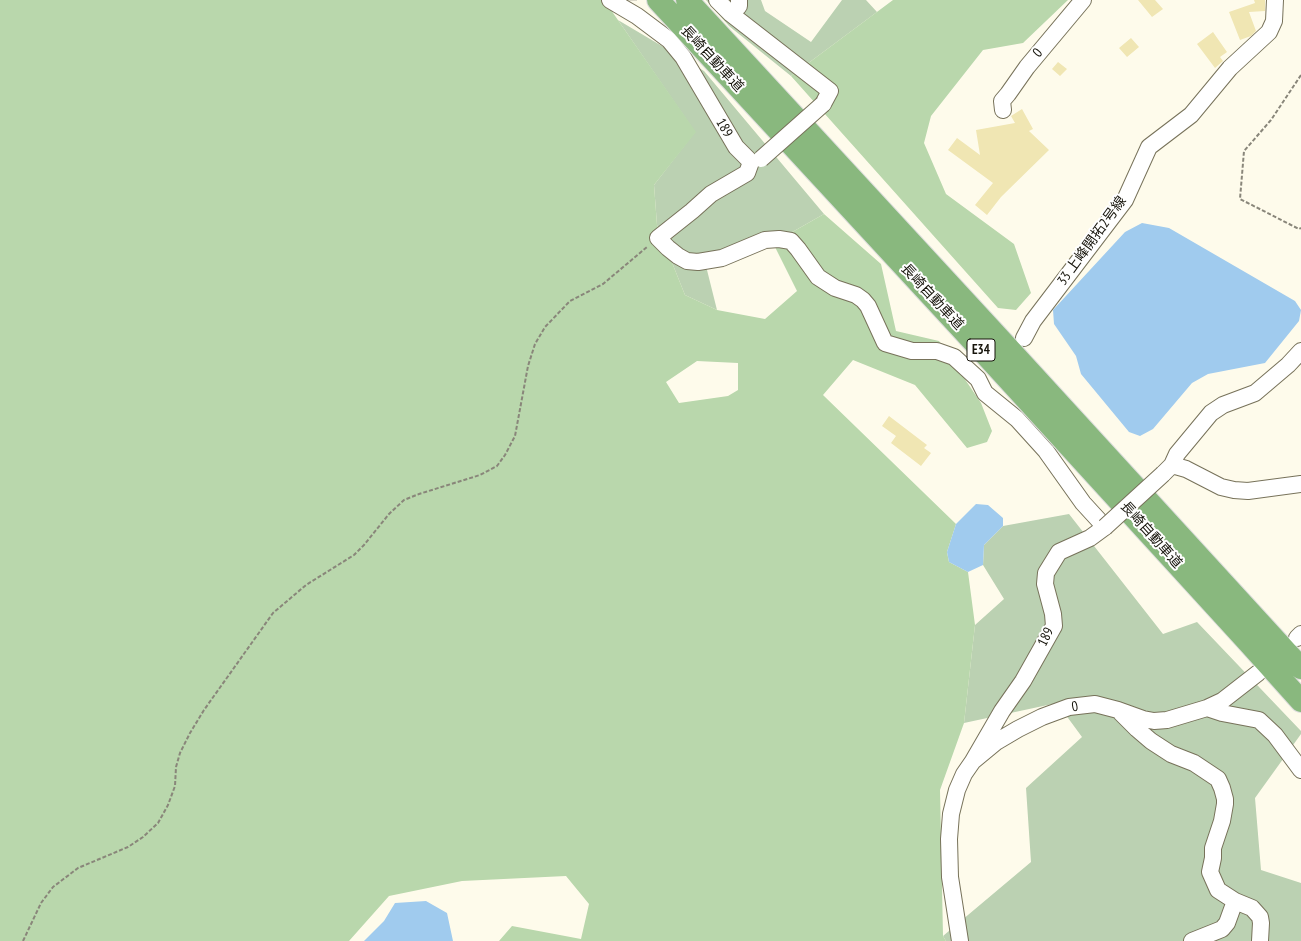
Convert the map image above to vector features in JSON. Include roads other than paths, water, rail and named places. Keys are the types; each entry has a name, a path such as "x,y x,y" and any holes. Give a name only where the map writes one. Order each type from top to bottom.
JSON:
{"highway":[{"name":"長崎自動車道","path":"658,0 1023,396 1301,701"},
{"name":"長崎自動車道","path":"687,0 1301,668"}],"street":[{"path":"718,0 731,14 830,91 823,104 756,161 747,173 711,194 658,238 678,256 687,261 698,262 722,258 765,240 779,239 791,242 798,249 818,277 835,288 856,295 863,300 868,306 885,342 912,351 938,351 954,357 978,379 985,393 1017,419 1046,451 1082,504 1105,527"},
{"path":"731,14 739,6 739,0"},
{"name":"0","path":"1003,110 1002,100 1027,67 1083,0"},
{"name":"33 上峰開拓2号線","path":"1024,338 1033,321 1125,200 1149,147 1191,115 1230,68 1269,32 1274,21 1275,0"},
{"name":"189","path":"619,2 669,40 683,57 736,147 756,161"},
{"name":"189","path":"973,761 1054,626 1053,614 1045,584 1046,573 1059,552 1090,538 1105,527 1168,469 1177,454 1211,413 1223,405 1255,393 1301,351"},
{"path":"1168,469 1186,469 1221,488 1248,492 1301,484"},
{"path":"1118,710 1143,719 1154,721 1167,720 1207,708 1222,701 1258,673"},
{"name":"0","path":"960,941 950,877 949,839 951,814 957,790 964,774 973,761 996,742 1042,717 1069,707 1095,704 1118,710"},
{"path":"1207,708 1222,713 1259,720 1275,735 1301,770"},
{"path":"1118,710 1151,741 1171,754 1194,764 1218,779 1224,793 1224,804 1222,821 1213,848 1213,858 1210,872 1218,890 1235,901 1252,908 1260,917 1260,941"},
{"path":"1192,941 1222,929 1227,923 1235,901"}],"water":[{"path":"1142,223 1169,228 1295,301 1301,310 1299,321 1265,363 1208,374 1192,383 1153,429 1140,436 1129,432 1081,374 1076,356 1054,324 1053,310 1125,232"},
{"path":"976,504 988,505 1003,518 1003,526 984,545 983,565 968,572 949,562 947,552 956,524"},
{"path":"426,901 447,913 453,941 364,941 384,921 395,903"}]}
